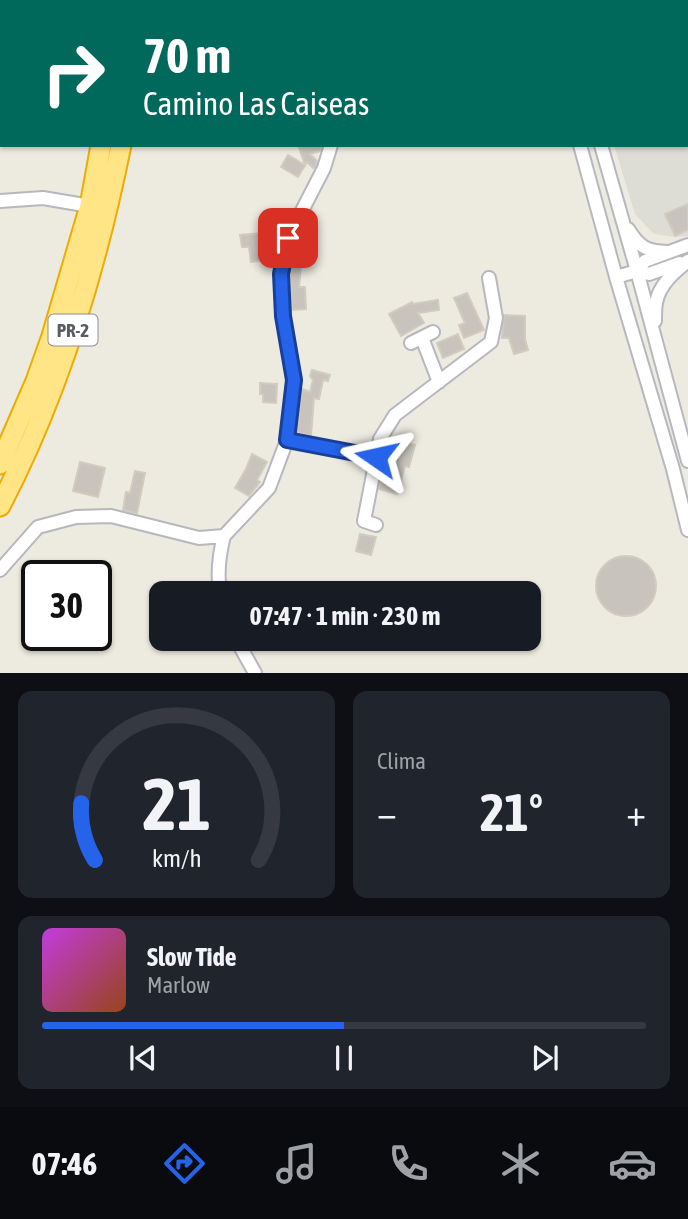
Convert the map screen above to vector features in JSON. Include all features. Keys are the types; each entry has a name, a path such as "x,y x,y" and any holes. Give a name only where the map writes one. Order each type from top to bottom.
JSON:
{"highway":[{"name":"PR-2","path":"0,464 44,359 90,206 101,147"},
{"name":"PR-2","path":"0,506 35,433 69,345 109,207 121,147"}],"street":[{"path":"218,581 219,555 224,536 269,488 287,440 294,380 283,316 281,274 288,238 324,168 330,147"},
{"path":"581,147 616,277 685,504 688,530"},
{"path":"602,147 688,461"},
{"path":"0,201 43,198 90,206"},
{"path":"622,219 635,240 644,248 671,252"},
{"path":"637,271 645,261 688,245"},
{"path":"616,277 637,271 649,274 688,261"},
{"path":"655,338 656,302 668,279 688,261"},
{"path":"376,525 364,522 380,439 395,415 491,342 496,318 489,278"},
{"path":"422,338 439,382"},
{"path":"287,440 376,457"},
{"path":"0,570 38,527 76,517 111,516 199,538 224,536"},
{"path":"243,651 255,673"}],"shaded area":[{"path":"615,147 688,147 688,236 654,234 635,214"}],"building":[{"path":"299,147 321,147 320,151 310,154 317,161 315,167 307,162 298,177 281,167 288,155 305,165"},
{"path":"688,204 688,230 675,236 665,214"},
{"path":"262,233 265,260 251,262 249,247 242,247 240,235"},
{"path":"292,265 301,266 299,287 305,287 306,309 292,310"},
{"path":"467,293 484,330 464,338 459,325 465,323 454,298"},
{"path":"438,300 439,310 418,313 424,323 401,336 389,314 412,302"},
{"path":"504,315 525,316 528,350 514,354 509,338 502,338"},
{"path":"458,334 464,349 443,358 437,343"},
{"path":"312,370 330,375 328,381 323,380 319,399 314,398 311,435 297,433 302,389 310,392"},
{"path":"260,383 277,384 276,403 263,402"},
{"path":"391,438 415,445 409,467 405,466 397,494 379,489"},
{"path":"252,454 267,462 257,480 260,482 249,496 235,488"},
{"path":"80,462 105,468 98,497 73,491"},
{"path":"135,471 145,473 137,513 123,510 126,492 130,493"},
{"path":"360,534 376,537 371,555 356,551"},
{"path":"626,556 643,561 651,569 656,586 651,603 643,611 626,616 609,611 601,603 596,586 601,569 609,561"}],"route":[{"path":"288,238 281,274 283,316 294,380 287,440 376,457"}]}
